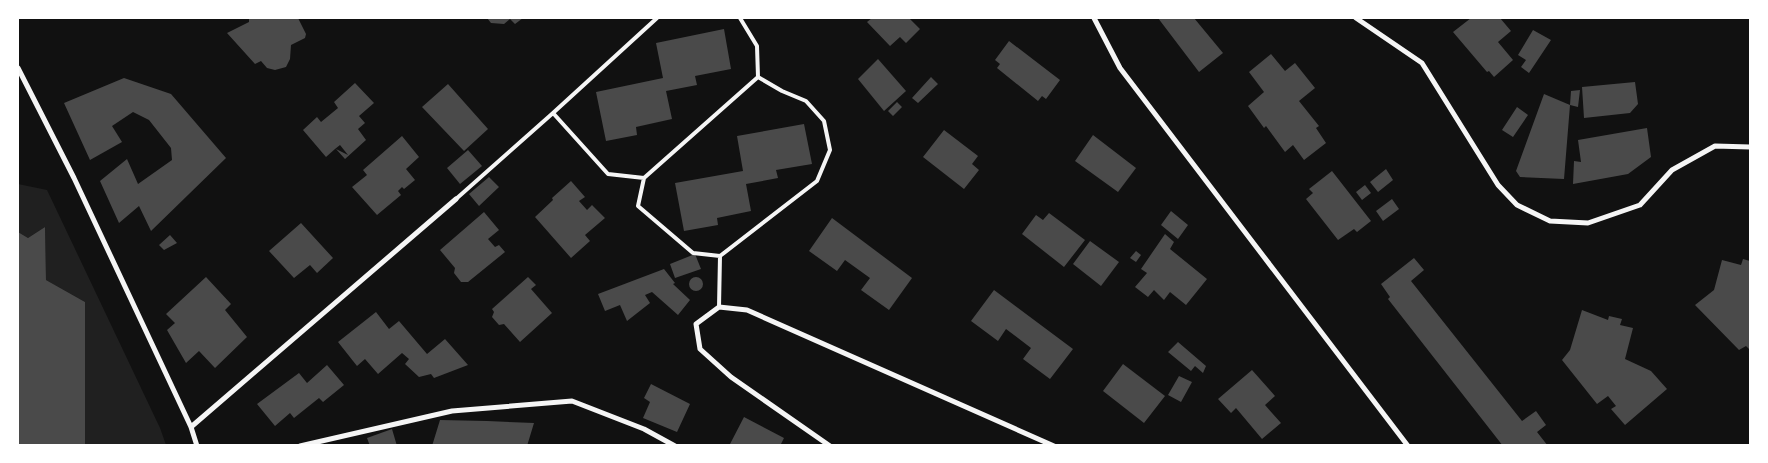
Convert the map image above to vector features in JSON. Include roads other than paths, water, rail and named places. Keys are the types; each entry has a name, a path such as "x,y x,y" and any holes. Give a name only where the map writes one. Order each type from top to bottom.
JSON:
{"street":[{"path":"1094,18 1120,68 1408,446"},
{"path":"1356,18 1422,63 1498,185 1517,205 1550,221 1588,223 1640,205 1672,170 1715,146 1750,147"},
{"path":"18,68 74,178 191,427 197,446"},
{"path":"191,427 456,199"},
{"path":"830,446 731,377 700,349 696,324 719,307 747,310 1054,446"},
{"path":"300,446 452,411 572,401 644,429 675,446"}],"lane":[{"path":"456,199 657,18"},
{"path":"740,18 757,46 758,77"},
{"path":"758,77 782,91 806,101 824,121 830,150 817,181 720,256 693,253 638,206 644,178 758,77"},
{"path":"553,113 608,174 644,178"},
{"path":"719,307 720,256"}]}
